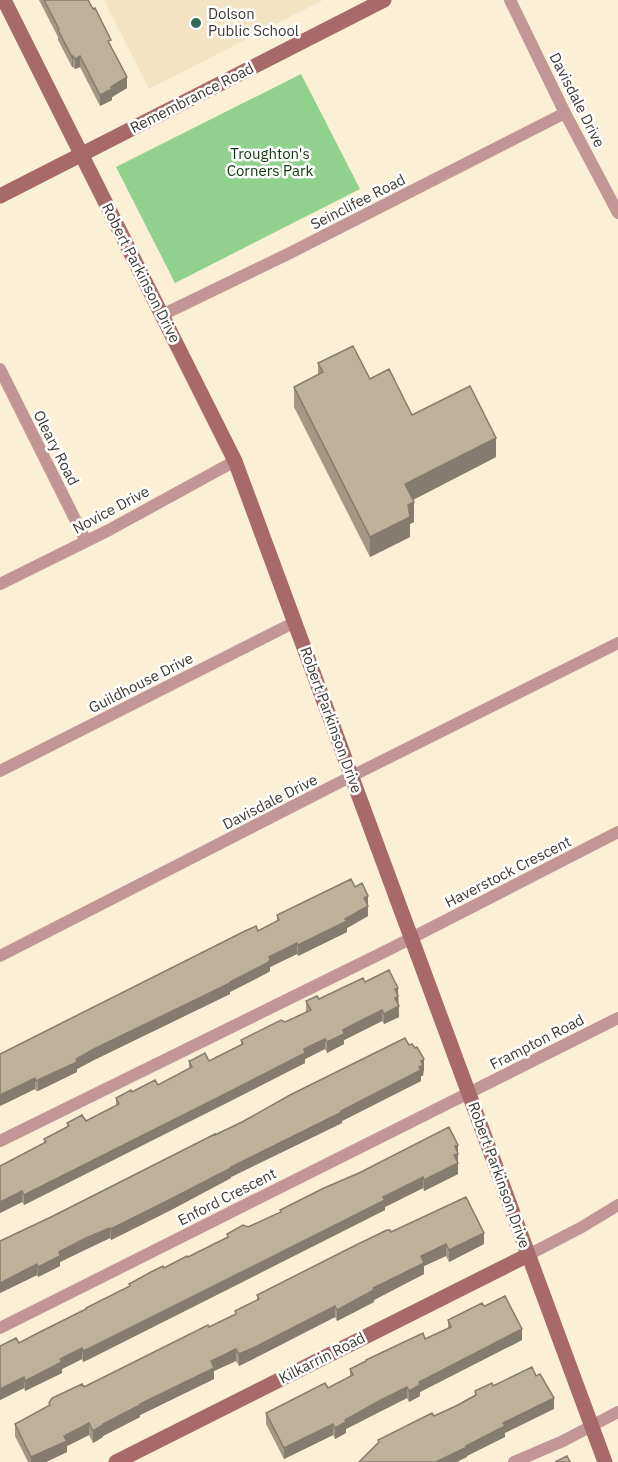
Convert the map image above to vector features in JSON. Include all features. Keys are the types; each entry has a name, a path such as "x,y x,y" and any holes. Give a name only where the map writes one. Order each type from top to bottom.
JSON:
{"street":[{"name":"Robert Parkinson Drive","path":"4,0 235,461 605,1462"},
{"name":"Remembrance Road","path":"0,196 384,0"},
{"name":"Davisdale Drive","path":"510,0 565,113 618,213"},
{"name":"Seinclifee Road","path":"162,315 290,253 565,113"},
{"name":"Oleary Road","path":"0,369 86,541"},
{"name":"Novice Drive","path":"0,584 110,530 235,461"},
{"name":"Guildhouse Drive","path":"0,771 295,622"},
{"name":"Davisdale Drive","path":"0,956 618,643"},
{"name":"Haverstock Crescent","path":"412,938 618,832"},
{"path":"0,1141 412,938"},
{"name":"Frampton Road","path":"469,1093 618,1018"},
{"name":"Enford Crescent","path":"0,1328 469,1093"},
{"path":"528,1255 582,1227 618,1204"},
{"name":"Kilkarrin Road","path":"116,1462 528,1255"},
{"path":"514,1462 618,1412"}],"shaded area":[{"name":"Dolson Public School","path":"104,0 323,0 149,89"}],"green space":[{"name":"Troughton's Corners Park","path":"301,74 360,189 175,283 116,167"}],"building":[{"path":"44,0 88,0 93,9 95,8 111,40 108,41 127,77 100,95 80,56 75,59 72,57"},
{"path":"353,346 370,379 389,369 412,415 470,386 496,438 405,484 414,502 408,505 410,517 370,537 294,387 323,372 318,363"},
{"path":"351,879 355,887 362,883 368,896 364,898 368,906 345,919 347,921 269,957 270,960 267,963 94,1049 76,1059 77,1062 36,1081 35,1078 0,1095 0,1054 245,931 256,926 258,931 279,920 277,915"},
{"path":"389,970 398,988 395,989 398,996 395,998 399,1006 384,1014 382,1010 343,1030 344,1034 327,1042 325,1039 304,1049 305,1053 24,1195 22,1191 0,1202 0,1166 46,1142 44,1139 69,1126 67,1123 82,1115 86,1121 119,1104 116,1098 131,1090 132,1092 155,1080 158,1085 192,1067 189,1061 205,1053 209,1061 243,1044 241,1040 281,1020 285,1022 311,1010 306,1001 317,996 319,999 363,978 365,982"},
{"path":"405,1038 409,1045 417,1047 424,1059 421,1061 423,1065 419,1067 421,1070 171,1199 111,1229 86,1238 59,1252 60,1256 38,1267 37,1264 0,1283 0,1241 242,1122 290,1095"},
{"path":"449,1127 458,1145 455,1146 458,1154 454,1155 458,1163 383,1197 385,1200 90,1348 83,1351 82,1348 60,1359 62,1362 25,1381 24,1377 0,1389 0,1346 16,1338 19,1343 130,1286 129,1284 151,1272 228,1237 227,1234 243,1225 248,1227 281,1212 280,1210"},
{"path":"466,1197 484,1233 449,1250 446,1244 421,1256 424,1263 373,1288 374,1290 337,1310 335,1306 253,1348 239,1354 236,1349 211,1361 214,1368 140,1404 93,1431 89,1423 64,1436 67,1441 31,1457 15,1424 50,1405 52,1398 82,1384 84,1387 208,1325 209,1327 236,1314 235,1311 259,1299 257,1295 356,1245 387,1230 391,1232"},
{"path":"505,1296 522,1329 419,1382 420,1385 409,1391 407,1387 379,1401 335,1428 333,1424 284,1448 266,1413 325,1383 328,1388 353,1375 350,1369 366,1360 423,1333 425,1339 451,1327 448,1320 482,1303 485,1306"},
{"path":"532,1367 536,1376 540,1374 554,1398 503,1423 505,1426 467,1447 436,1462 359,1462 379,1442 378,1440 432,1413 434,1416 456,1406 476,1395 475,1391 492,1383 493,1386"},
{"path":"567,1456 570,1462 555,1462"}],"place":[{"name":"Dolson Public School","path":"196,23"}]}
